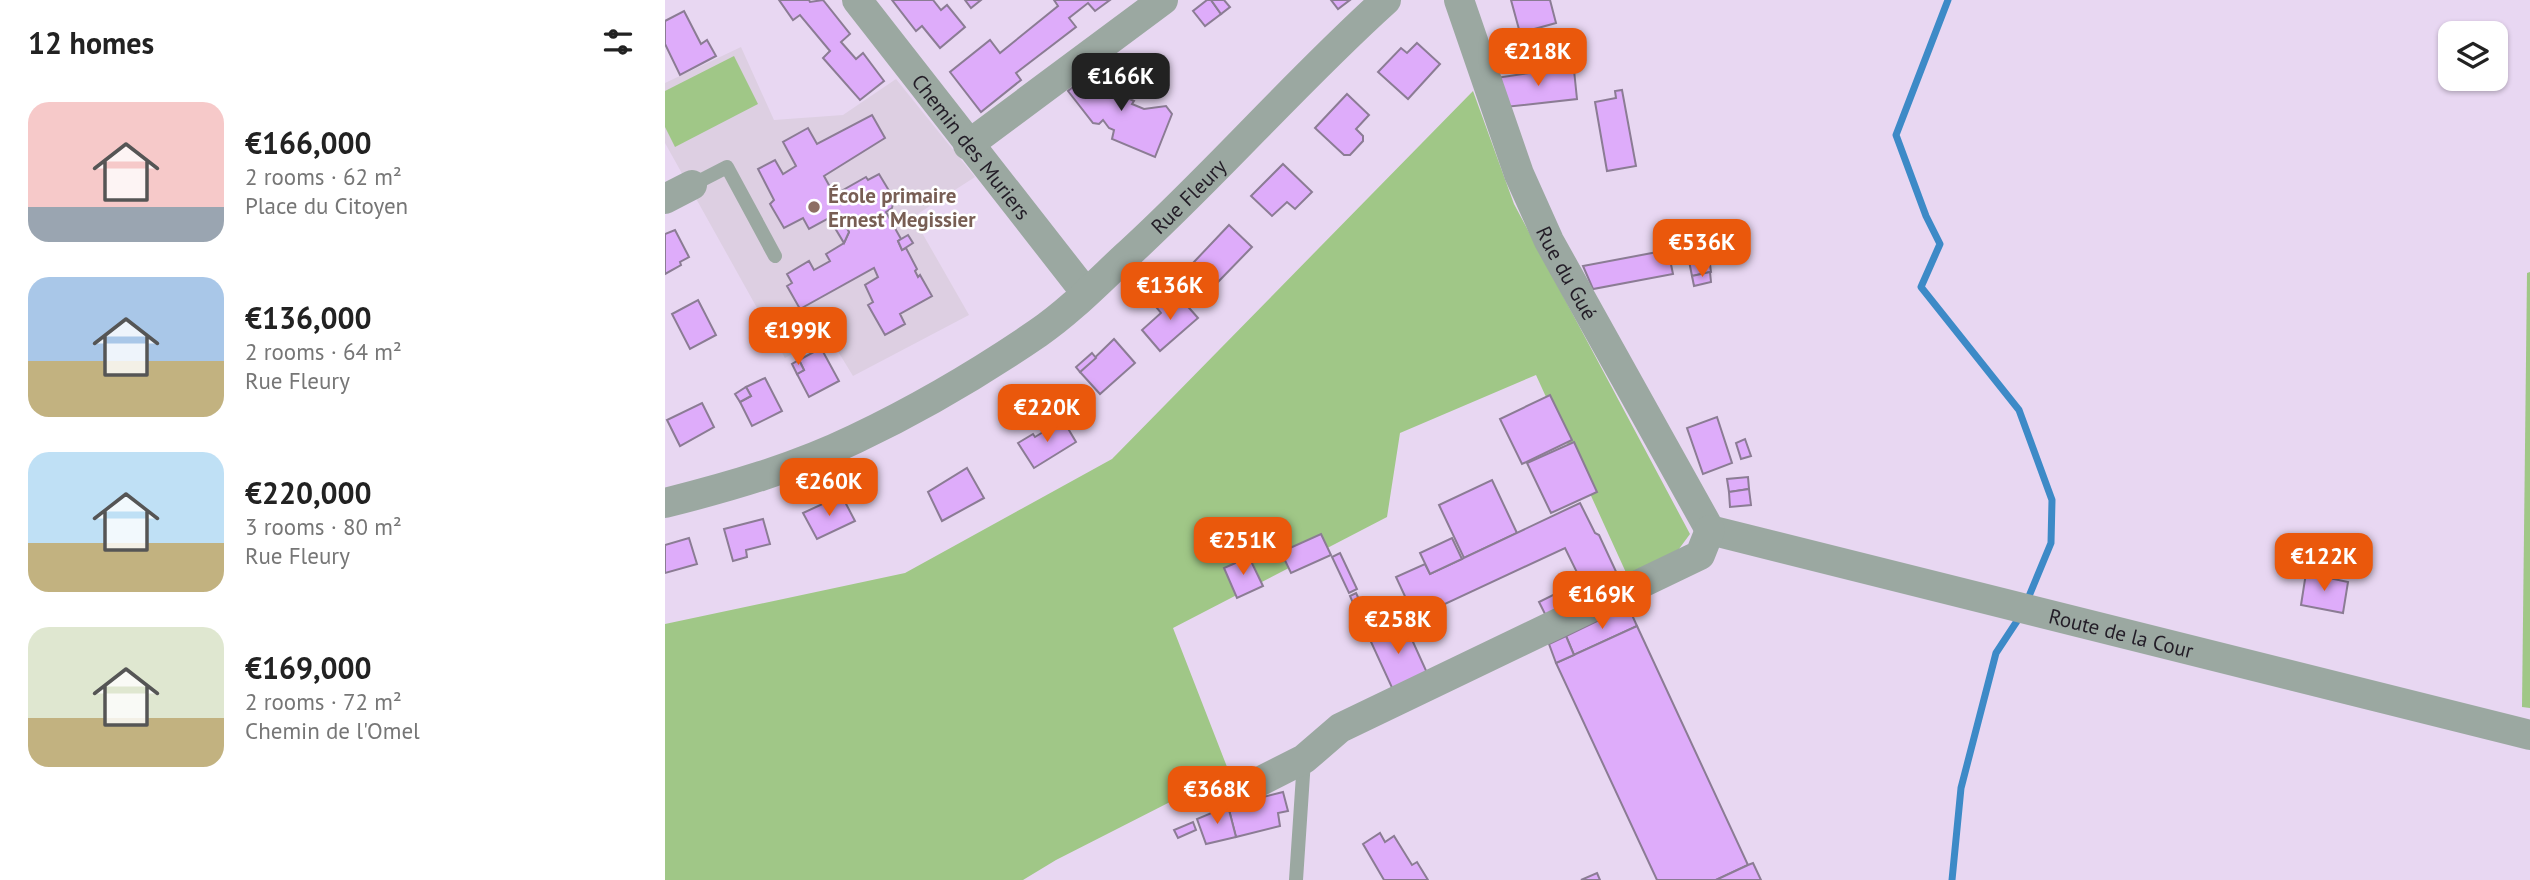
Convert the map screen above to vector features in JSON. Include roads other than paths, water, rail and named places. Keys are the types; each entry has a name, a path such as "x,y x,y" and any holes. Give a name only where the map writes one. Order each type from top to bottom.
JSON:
{"street":[{"name":"Chemin des Muriers","path":"857,0 1086,293"},
{"path":"968,145 1163,0"},
{"name":"Rue Fleury","path":"665,503 723,489 855,439 941,394 1039,332 1160,225 1349,33 1386,0"},
{"name":"Rue du Gué","path":"1459,0 1519,174 1549,241 1710,530"},
{"path":"665,199 692,185"},
{"path":"1241,791 1304,759 1340,728 1700,555 1710,530"},
{"name":"Route de la Cour","path":"1710,530 2530,735"}],"lane":[{"path":"692,185 727,167 775,256"},
{"path":"1296,880 1304,759"}],"waterway":[{"path":"1948,0 1896,135 1926,216 1940,244 1921,287 2019,410 2052,500 2051,543 2027,601"},
{"path":"1952,880 1961,788 1996,653 2021,615"}],"place":[{"name":"École primaire Ernest Megissier","path":"814,207"}]}
